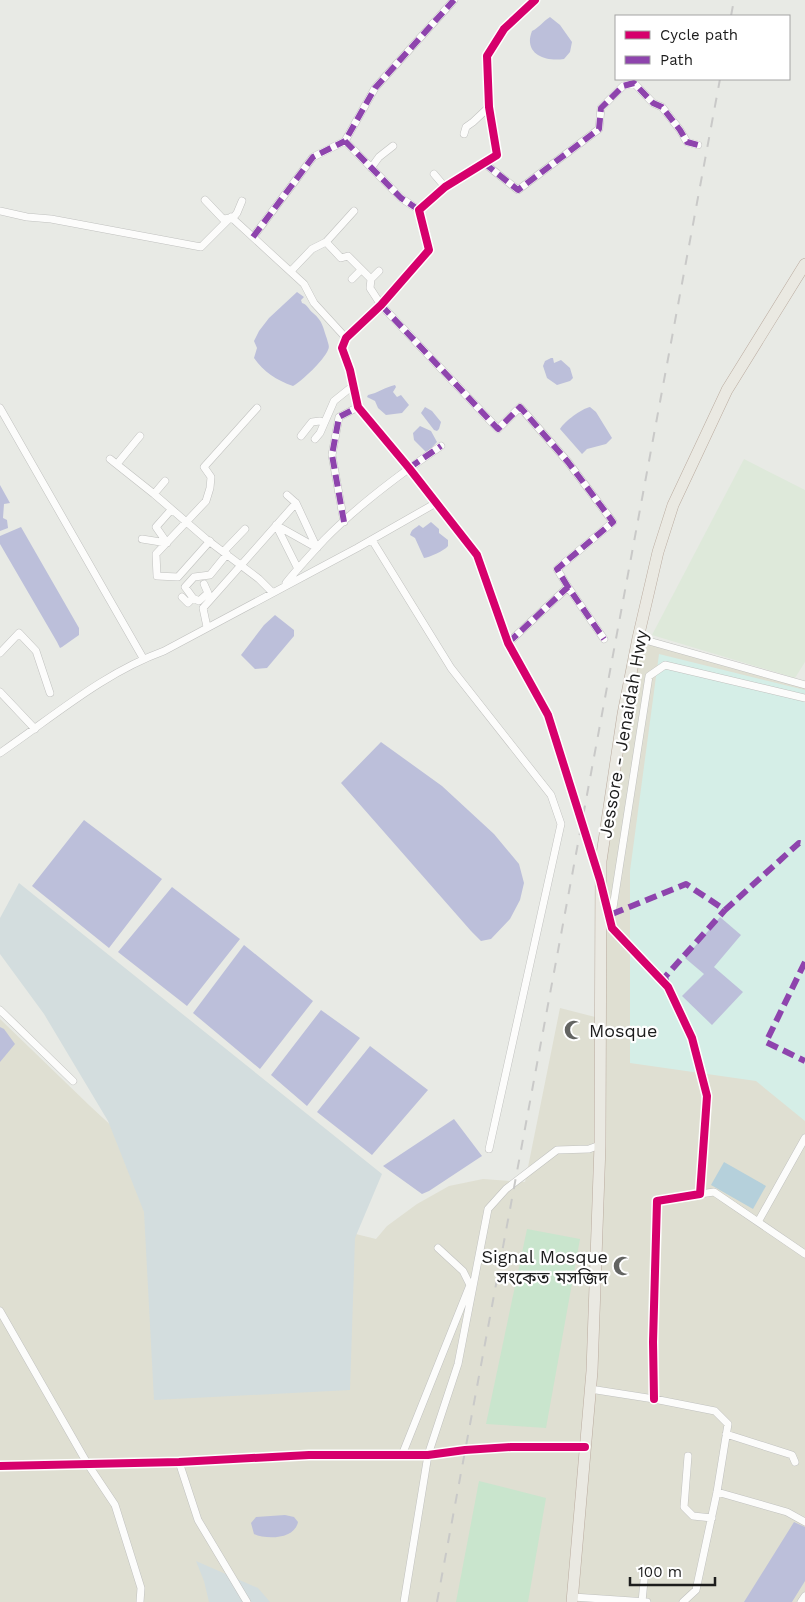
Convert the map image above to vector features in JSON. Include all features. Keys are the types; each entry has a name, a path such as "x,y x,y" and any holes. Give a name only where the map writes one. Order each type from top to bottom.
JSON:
{"highway":[{"name":"Jessore - Jenaidah Hwy","path":"572,1599 592,1371 600,1145 601,861 623,714 658,552 673,505 727,390 805,264"}],"street":[{"path":"252,237 313,156 345,141 375,88 454,0"},
{"path":"419,210 445,187 497,155 489,107 487,56 504,29 535,0"},
{"path":"484,163 518,190 599,129 601,108 622,86 634,83 653,103 662,107 687,142 698,145"},
{"path":"464,134 466,126 474,122 489,107"},
{"path":"345,141 400,198 419,210 429,250 381,305 346,338 342,348 350,370 358,407 409,468 477,555 508,643 548,715 600,880 612,928 668,987 692,1038 707,1096 700,1194"},
{"path":"371,168 393,146"},
{"path":"434,174 445,187"},
{"path":"205,200 223,219 232,218 291,271 304,284 314,303 346,338"},
{"path":"0,212 51,219 201,247 238,213 242,200"},
{"path":"291,271 312,249 326,242 354,211"},
{"path":"326,242 341,258 348,256 371,279"},
{"path":"352,279 361,270"},
{"path":"379,271 371,279 370,288 381,305 498,429 520,407 568,462 613,522 557,569 604,639"},
{"path":"315,439 320,433 334,401 354,385"},
{"path":"330,419 339,417 358,407"},
{"path":"0,408 143,658"},
{"path":"210,542 178,577 158,576 156,554 206,502 211,477 204,467 257,408"},
{"path":"339,417 332,455 344,522"},
{"path":"301,436 312,422 320,421"},
{"path":"117,464 140,436"},
{"path":"282,587 317,548 344,522 409,468 441,446"},
{"path":"110,459 210,542 241,564 272,592"},
{"path":"154,494 166,481"},
{"path":"287,495 296,503 317,548"},
{"path":"207,627 203,608 296,503"},
{"path":"0,753 70,702 143,658 164,651 436,504"},
{"path":"167,543 156,527 171,510"},
{"path":"276,525 317,548"},
{"path":"276,525 298,569"},
{"path":"185,587 194,577 210,575 245,528"},
{"path":"142,539 167,543"},
{"path":"372,540 451,668 551,795 561,824 489,1149"},
{"path":"174,578 185,587 193,598 199,601 208,593 204,584"},
{"path":"508,643 568,587"},
{"path":"182,597 188,603 193,598"},
{"path":"0,653 19,633 36,651 50,693"},
{"path":"638,638 805,685"},
{"path":"612,914 649,676 665,665 805,698"},
{"path":"0,692 35,729"},
{"path":"0,1010 73,1081"},
{"path":"758,1222 805,1138"},
{"path":"404,1602 428,1455 458,1364 488,1209 506,1189 557,1150 589,1149 600,1145"},
{"path":"654,1399 653,1342 657,1201 714,1192 805,1254"},
{"path":"402,1454 470,1285 463,1271 438,1248"},
{"path":"0,1311 87,1463 115,1506 140,1588 140,1602"},
{"path":"590,1390 654,1399 715,1411 728,1424 712,1518 696,1590 683,1602"},
{"path":"726,1434 792,1455 795,1462"},
{"path":"0,1466 178,1462 309,1456 428,1455 511,1447 584,1447"},
{"path":"688,1456 684,1507 693,1516 712,1518"},
{"path":"178,1462 198,1520 247,1602"},
{"path":"717,1492 786,1512 805,1522"},
{"path":"642,1602 645,1570"},
{"path":"801,1602 805,1596"},
{"path":"572,1599 647,1602"}],"shaded area":[{"path":"550,17 560,25 572,42 570,52 564,59 543,58 533,51 531,46 532,31"},
{"path":"297,292 304,297 301,300 302,303 321,322 329,347 318,364 293,386 271,375 258,363 254,358 257,348 254,341 269,318"},
{"path":"553,358 554,363 561,360 570,368 573,378 570,381 557,385 547,378 543,366 545,361"},
{"path":"395,385 396,387 393,392 397,397 401,395 409,405 402,413 386,415 378,408 375,401 367,397"},
{"path":"425,407 432,411 441,422 437,431 434,430 421,413"},
{"path":"590,407 596,412 612,438 606,444 587,449 582,454 560,429 582,410"},
{"path":"420,426 431,431 437,442 427,453 414,440 413,433"},
{"path":"0,485 10,503 4,504 3,518 7,520 8,528 0,531"},
{"path":"431,522 439,529 439,533 448,540 448,546 437,554 424,558 415,538 410,535 419,525 423,528"},
{"path":"21,527 79,628 79,635 60,648 0,544 0,536"},
{"path":"275,615 294,630 294,636 267,668 255,669 241,655 264,625"},
{"path":"638,638 805,683 805,1602 0,1602 0,1019 182,1191 376,1239 387,1226 417,1204 449,1186 483,1179 525,1182 560,1008 599,1018 600,880"},
{"path":"659,654 805,690 805,1121 756,1081 630,1063 630,871"},
{"path":"381,742 442,786 494,834 519,864 524,883 520,900 510,919 491,939 481,941 471,931 341,783"},
{"path":"84,820 162,879 109,948 32,886"},
{"path":"19,883 382,1174 355,1238 350,1390 154,1400 144,1212 108,1121 44,1014 0,954 0,918"},
{"path":"172,887 240,939 187,1006 118,952"},
{"path":"720,917 741,935 714,967 743,992 712,1025 682,996 704,974 685,958"},
{"path":"244,945 313,1001 260,1069 193,1013"},
{"path":"321,1010 360,1038 307,1106 271,1075"},
{"path":"0,1027 4,1029 15,1044 0,1062"},
{"path":"370,1046 428,1090 372,1155 317,1112"},
{"path":"454,1119 482,1156 422,1194 383,1166"},
{"path":"724,1162 766,1186 753,1209 711,1185"},
{"path":"285,1515 294,1517 298,1522 292,1532 280,1537 266,1537 254,1534 251,1523 256,1517"},
{"path":"794,1522 805,1527 805,1581 792,1602 744,1602"},
{"path":"196,1561 258,1588 270,1602 209,1602 204,1581"}],"green space":[{"path":"744,459 805,490 805,662 795,678 652,635"},
{"path":"527,1229 580,1239 546,1428 486,1424"},
{"path":"479,1481 546,1498 528,1602 456,1602"}],"railway":[{"path":"731,15 734,0"},
{"path":"437,1602 720,80"}],"marked path":[{"path":"419,210 401,198 345,141 375,88 454,0"},
{"path":"484,163 518,190 599,129 601,108 623,86 634,83 653,103 662,107 687,142 698,145"},
{"path":"253,237 313,157 345,141"},
{"path":"381,305 498,429 520,407 568,462 613,522 557,569 568,587"},
{"path":"344,522 332,455 339,417 358,407"},
{"path":"409,468 441,446"},
{"path":"508,643 568,587 604,639"},
{"path":"612,914 686,884 725,910 799,843 805,844"},
{"path":"667,984 665,977 725,910"},
{"path":"805,962 766,1042 805,1061"}],"cycle path":[{"path":"535,0 504,29 487,56 489,107 497,155 445,187 419,210 429,250 381,305 346,338 342,348 350,370 358,407 409,468 477,555 508,643 548,715 600,880 612,928 668,987 692,1038 707,1096 700,1194 657,1201 653,1342 654,1399"},
{"path":"0,1466 179,1462 309,1455 428,1455 511,1447 585,1447"}],"place":[{"name":"Mosque","path":"574,1030"},
{"name":"Signal Mosque সংকেত মসজিদ","path":"623,1266"}]}
